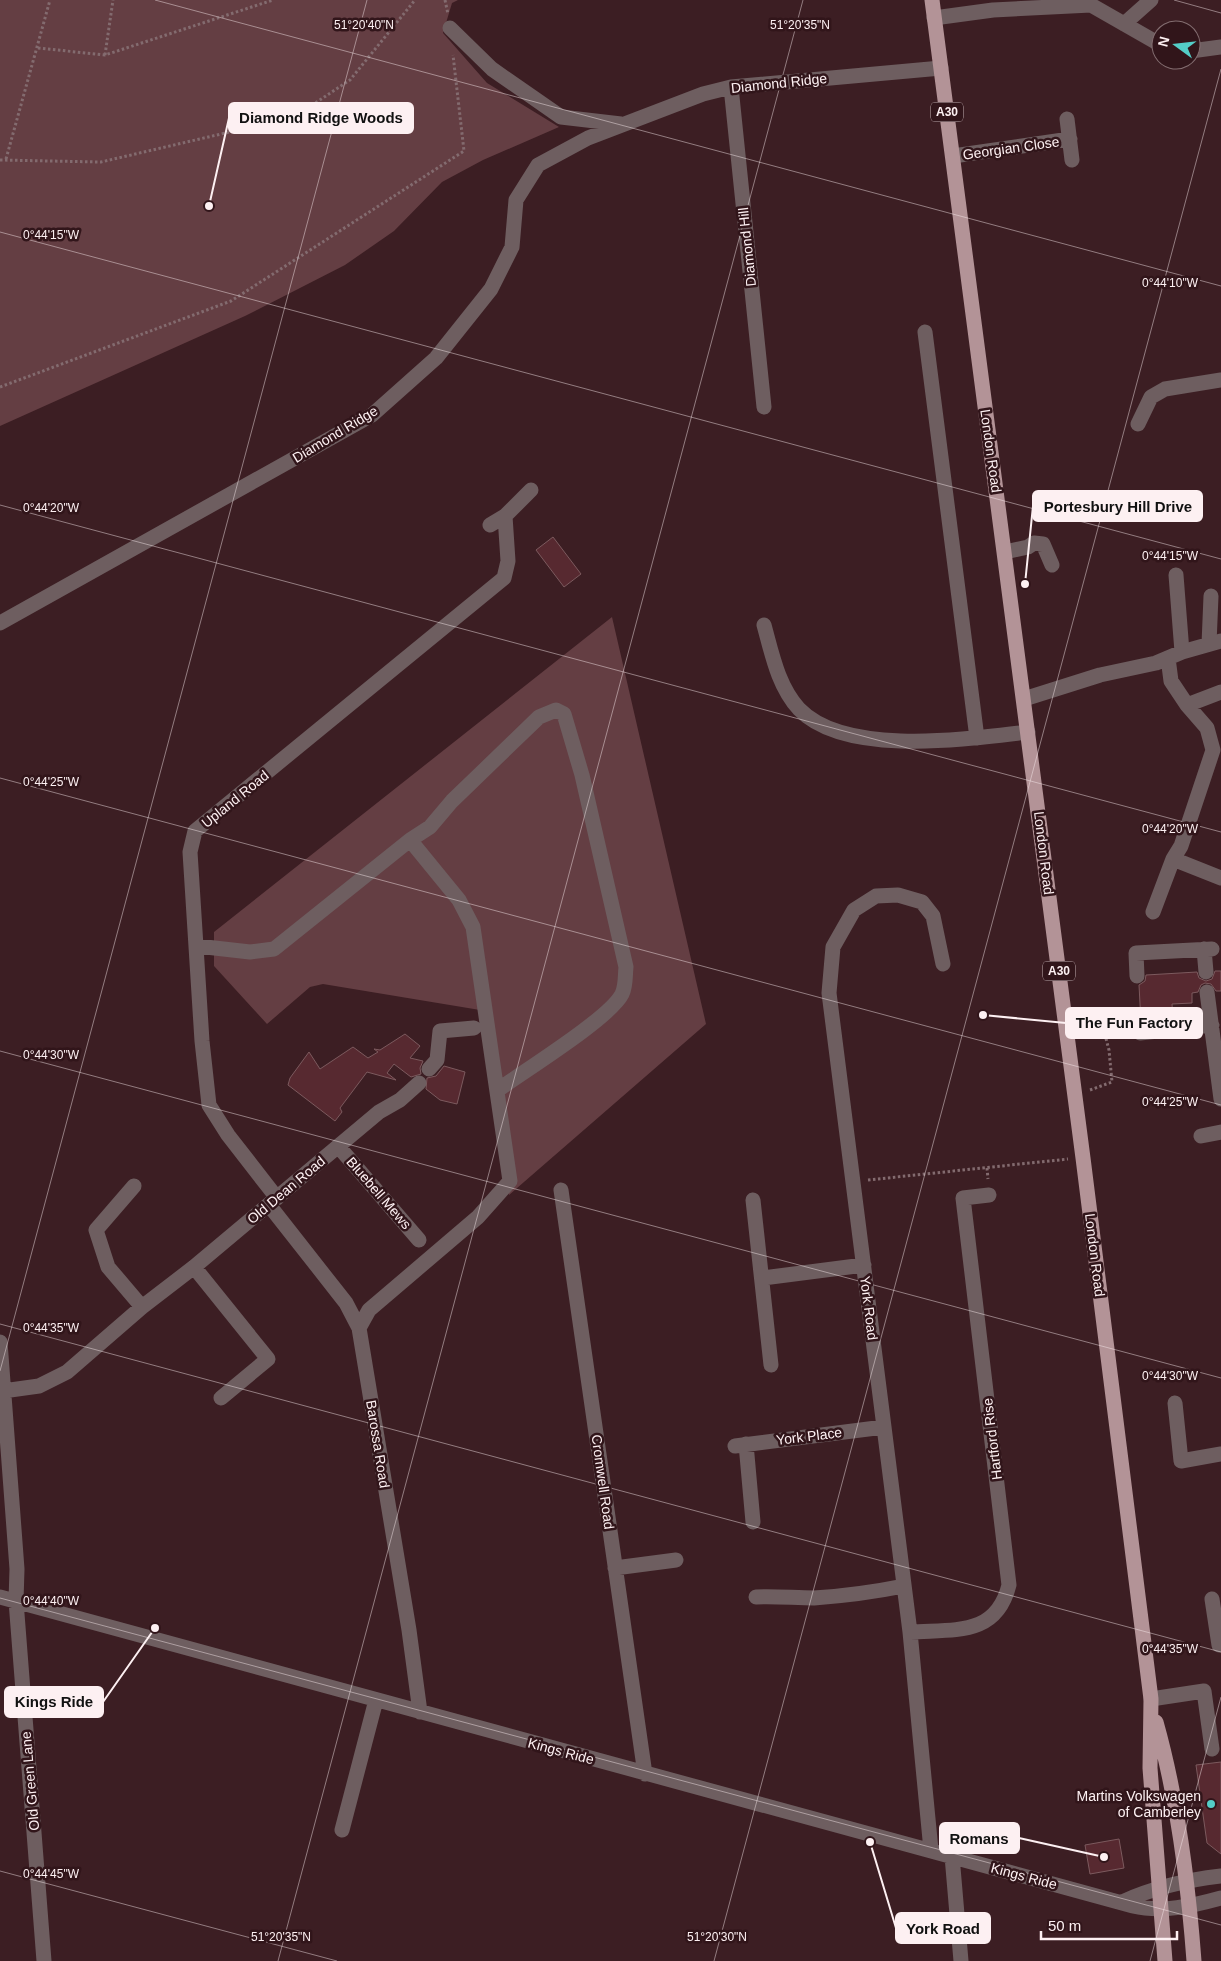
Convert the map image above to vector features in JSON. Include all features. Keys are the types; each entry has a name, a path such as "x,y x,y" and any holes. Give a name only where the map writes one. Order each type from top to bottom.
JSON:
{"main road":[{"name":"London Road","path":"932,0 1084,1158 1151,1702 1150,1768 1164,1961"},
{"name":"London Road","path":"1151,1702 1170,1773 1179,1819 1194,1961"}],"street":[{"path":"1124,24 1151,0"},
{"path":"934,18 993,10 1091,5 1151,39"},
{"name":"Diamond Ridge","path":"450,28 492,70 561,117 622,125"},
{"path":"1201,50 1221,47"},
{"name":"Diamond Ridge","path":"0,623 372,415 436,358 491,289 512,247 516,200 538,165 588,138 702,94 731,87 941,68"},
{"name":"Diamond Hill","path":"731,87 764,407"},
{"name":"Georgian Close","path":"1067,119 1072,160"},
{"name":"Georgian Close","path":"953,156 1070,139"},
{"path":"925,332 977,738"},
{"path":"1138,424 1150,397 1165,389 1221,380"},
{"path":"490,525 505,516 531,490"},
{"name":"Upland Road","path":"273,1202 209,1105 202,1042 190,852 195,831 504,578 508,561 505,516"},
{"path":"1004,552 1028,547 1034,543 1043,544 1052,565"},
{"path":"1153,912 1173,859 1180,846 1213,750 1207,728 1187,706 1171,681 1175,655 1176,575"},
{"path":"1024,699 1100,674 1156,663 1215,643 1211,596"},
{"path":"764,625 780,680 800,709 832,730 878,739 937,742 1028,732"},
{"path":"1187,706 1221,692"},
{"path":"197,946 250,952 274,949 410,840 430,827 452,801 539,717 556,710 564,714 582,775 626,967 625,982 623,993 602,1016 498,1090"},
{"path":"359,1328 369,1310 478,1217 510,1181 498,1090 472,927 459,900 410,840"},
{"path":"1173,859 1221,878"},
{"name":"York Road","path":"931,1850 910,1632 829,994 833,947 854,910 876,896 898,895 922,902 933,916 943,964"},
{"path":"1137,976 1136,953 1208,949 1206,972"},
{"path":"1140,1033 1212,1012 1221,1099"},
{"path":"429,1070 437,1060 440,1031 474,1028"},
{"name":"Old Dean Road","path":"3,1392 39,1386 67,1372 142,1307 194,1268 379,1112 400,1100 419,1083"},
{"path":"1201,1136 1221,1132"},
{"name":"Bluebell Mews","path":"338,1146 419,1240"},
{"path":"134,1186 96,1230 108,1267 142,1307"},
{"name":"Cromwell Road","path":"561,1190 645,1774"},
{"name":"Hartford Rise","path":"910,1632 973,1627 995,1615 1005,1602 1009,1585 963,1198 989,1195"},
{"path":"753,1200 771,1365"},
{"name":"Barossa Road","path":"273,1202 346,1304 359,1328 409,1630 420,1712"},
{"path":"763,1278 864,1265"},
{"path":"194,1268 268,1359 221,1398"},
{"name":"Old Green Lane","path":"0,1342 17,1569 16,1601 44,1961"},
{"path":"1175,1403 1182,1461 1221,1454"},
{"name":"York Place","path":"753,1522 740,1445 884,1427"},
{"path":"615,1568 676,1560"},
{"path":"756,1597 780,1595 813,1598 862,1594 904,1586"},
{"name":"Kings Ride","path":"0,1597 1141,1908 1160,1909 1188,1906 1221,1898"},
{"path":"1212,1599 1219,1645 1221,1645"},
{"path":"1151,1702 1204,1691 1212,1749"},
{"path":"342,1830 376,1700"},
{"path":"952,1856 961,1961"},
{"path":"1122,1902 1159,1887 1186,1880 1221,1876"}],"path":[{"path":"6,158 50,0"},
{"path":"105,54 113,0"},
{"path":"38,48 105,54 273,0"},
{"path":"0,160 6,158 101,162 294,117 350,80 415,0"},
{"path":"0,387 231,301 464,151 446,0"},
{"path":"1090,1090 1112,1082 1109,1050 1104,1031 1107,1017 1116,1013 1135,1019 1140,1033"},
{"path":"853,1181 1084,1158"}],"shaded area":[{"path":"0,0 458,0 452,3 443,33 487,83 559,127 483,160 442,182 394,231 345,265 245,316 0,426"},
{"path":"612,617 706,1024 509,1195 480,1010 323,984 310,987 267,1024 214,966 214,932"}],"building":[{"path":"553,537 581,574 564,587 536,550"},
{"path":"1215,971 1221,971 1221,991 1216,991 1211,984 1205,983 1201,985 1198,992 1192,993 1192,1003 1172,1004 1173,1020 1141,1022 1139,985 1145,981 1146,975 1197,972 1199,978 1206,981 1212,979"},
{"path":"405,1034 420,1046 410,1058 423,1061 420,1068 421,1074 411,1077 394,1064 387,1073 396,1080 367,1072 340,1108 342,1112 335,1121 288,1085 290,1078 309,1052 320,1069 353,1047 368,1058 378,1052 374,1049 380,1050"},
{"path":"444,1066 465,1072 457,1104 440,1100 426,1089 427,1078 436,1076"},
{"name":"Martins Volkswagen of Camberley","path":"1221,1762 1221,1854 1207,1843 1196,1765"},
{"path":"1119,1839 1124,1868 1090,1874 1085,1845"}],"place":[{"name":"Diamond Ridge Woods","path":"209,206"},
{"name":"Portesbury Hill Drive","path":"1025,584"},
{"name":"The Fun Factory","path":"983,1015"},
{"name":"Kings Ride","path":"155,1628"},
{"name":"Martins Volkswagen of Camberley","path":"1211,1804"},
{"name":"York Road","path":"870,1842"},
{"name":"Romans","path":"1104,1857"}]}
